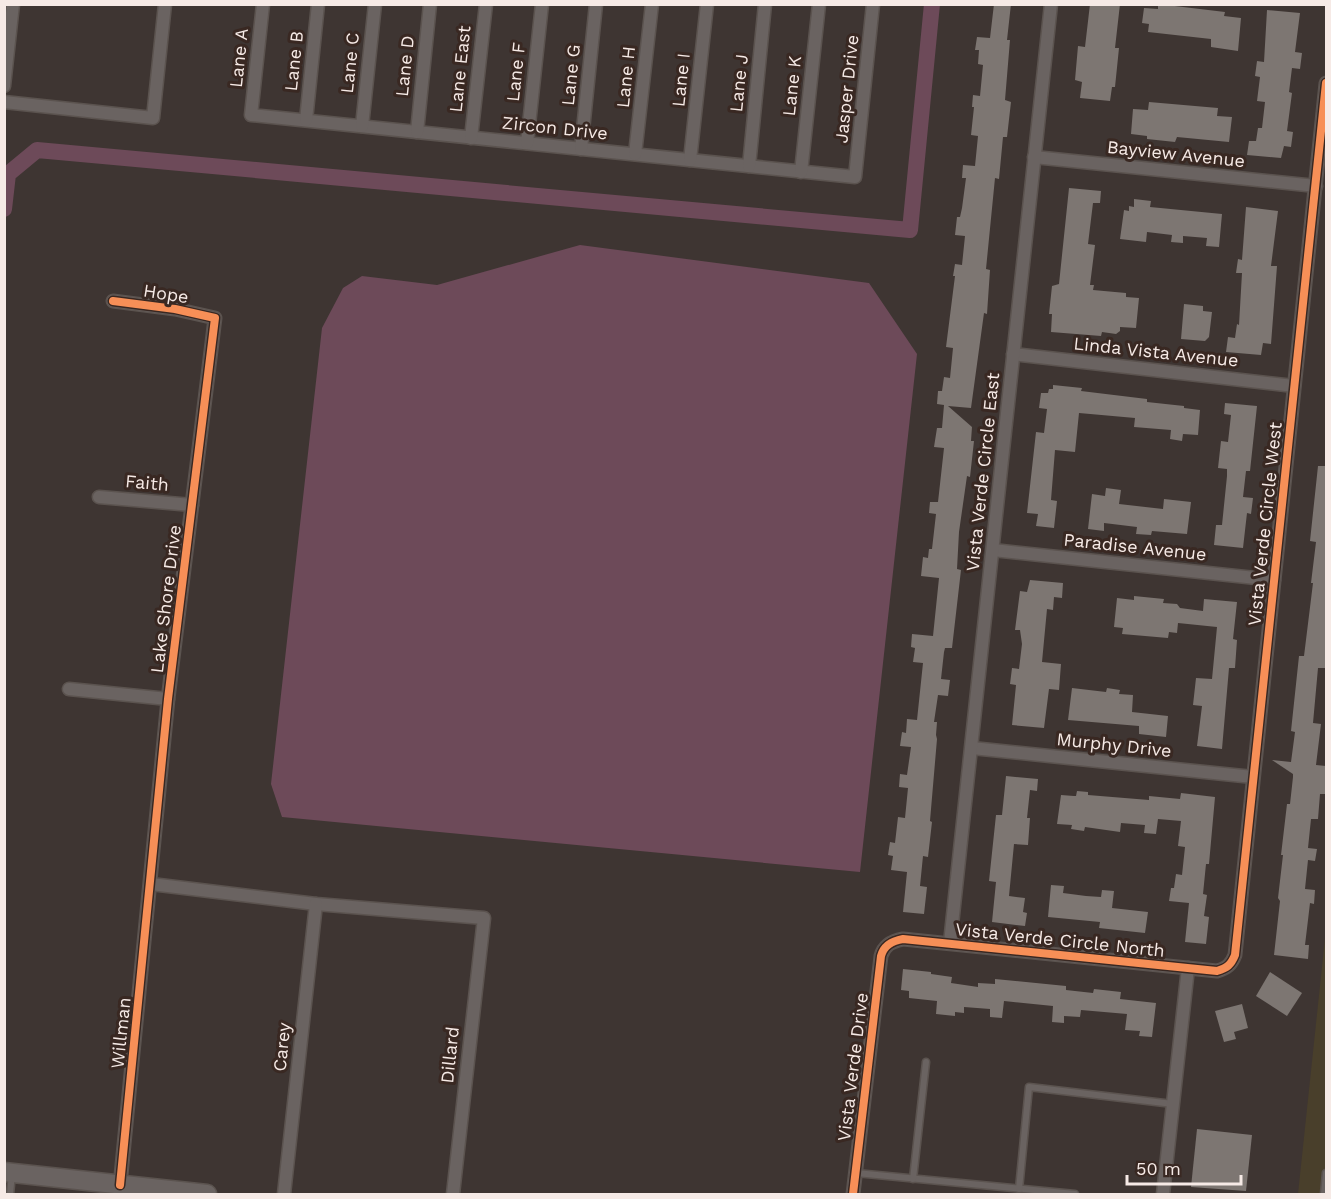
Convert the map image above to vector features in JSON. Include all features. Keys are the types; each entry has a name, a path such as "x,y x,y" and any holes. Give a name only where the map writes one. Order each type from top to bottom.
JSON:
{"main road":[{"path":"8,1173 97,1189 120,1185 207,1194"}],"street":[{"path":"4,87 13,4"},
{"path":"4,102 153,118 165,4"},
{"name":"Lane A","path":"251,115 263,4"},
{"name":"Lane B","path":"306,120 318,4"},
{"name":"Lane C","path":"362,126 375,4"},
{"name":"Lane D","path":"417,132 430,4"},
{"name":"Lane East","path":"471,138 486,4"},
{"name":"Lane F","path":"527,143 542,4"},
{"name":"Lane G","path":"581,149 596,4"},
{"name":"Lane H","path":"635,154 652,4"},
{"name":"Lane I","path":"690,160 707,4"},
{"name":"Lane J","path":"749,166 765,4"},
{"name":"Lane K","path":"801,172 819,4"},
{"name":"Jasper Drive","path":"855,177 873,4"},
{"name":"Vista Verde Circle East","path":"950,944 1051,4"},
{"name":"Vista Verde Circle West","path":"1229,966 1235,955 1326,83"},
{"name":"Zircon Drive","path":"251,115 855,177"},
{"name":"Bayview Avenue","path":"1034,157 1316,186"},
{"name":"Hope","path":"112,301 175,309 214,318"},
{"name":"Lake Shore Drive","path":"151,884 168,699 214,318"},
{"name":"Linda Vista Avenue","path":"1013,354 1294,386"},
{"name":"Faith","path":"99,497 192,505"},
{"name":"Paradise Avenue","path":"993,550 1274,580"},
{"path":"69,689 168,699"},
{"name":"Murphy Drive","path":"972,748 1252,777"},
{"path":"151,884 316,904"},
{"name":"Willman","path":"120,1185 151,884"},
{"name":"Dillard","path":"316,904 484,918 453,1194"},
{"name":"Carey","path":"284,1194 316,904"},
{"name":"Vista Verde Circle North","path":"888,945 894,940 903,939 1217,971 1229,966"},
{"name":"Vista Verde Drive","path":"853,1194 881,956 888,945"},
{"path":"1163,1194 1188,968"}],"lane":[{"path":"913,1179 926,1062"},
{"path":"1019,1189 1029,1087 1173,1104"},
{"path":"8,1173 10,1194"},
{"path":"855,1173 1075,1194"},
{"path":"1324,1194 1326,1173"}],"shaded area":[{"path":"580,245 869,283 917,354 860,872 282,817 271,784 322,328 343,288 362,276 437,285"},
{"path":"1326,929 1326,1194 1298,1194"}],"building":[{"path":"994,4 1011,4 1005,100 1011,102 1007,137 1003,137 999,179 995,178 986,269 990,270 987,314 984,313 971,408 948,406 972,427 971,441 974,441 970,477 967,476 959,532 957,569 961,570 952,648 945,648 941,679 950,680 948,696 938,695 934,722 937,722 937,739 930,821 932,822 928,857 923,856 920,886 927,887 924,914 903,912 907,872 891,870 893,856 888,855 890,842 895,843 898,817 905,818 908,788 899,787 900,774 907,775 911,747 900,746 902,732 906,733 907,719 917,720 923,663 913,662 915,648 911,647 912,634 933,636 939,578 921,576 923,557 928,558 929,549 932,549 936,514 929,513 930,502 938,502 944,448 934,447 937,428 942,428 944,405 937,404 938,391 942,391 944,377 950,378 953,348 946,347 955,276 953,276 955,264 962,265 965,236 955,235 966,178 962,178 963,165 975,166 978,136 971,135 974,107 972,107 973,95 980,96 983,65 978,64 979,50 975,50 977,37 990,38"},
{"path":"1090,4 1120,4 1115,48 1119,48 1115,87 1112,87 1110,101 1080,98 1082,82 1075,80 1078,46 1085,47"},
{"path":"1158,4 1225,12 1224,16 1241,18 1238,51 1211,47 1211,39 1148,32 1149,24 1142,23 1144,8 1158,9"},
{"path":"1267,10 1300,13 1295,52 1302,53 1300,69 1292,68 1289,92 1292,93 1287,131 1293,132 1291,147 1284,146 1281,158 1247,155 1249,141 1256,141 1258,128 1262,128 1265,102 1257,101 1260,77 1255,76 1257,61 1264,62"},
{"path":"1149,102 1218,108 1217,116 1232,117 1229,142 1177,137 1175,142 1147,139 1147,136 1131,134 1133,109 1148,110"},
{"path":"1069,188 1101,191 1100,203 1093,203 1088,244 1095,245 1090,285 1094,285 1093,290 1126,293 1126,297 1139,298 1136,328 1120,327 1120,331 1116,334 1102,332 1101,336 1051,332 1052,314 1049,314 1052,286 1059,284"},
{"path":"1134,199 1151,201 1150,207 1222,214 1219,247 1206,246 1207,238 1183,236 1183,243 1171,242 1172,235 1147,232 1146,242 1120,239 1124,210 1129,211 1129,206 1134,207"},
{"path":"1246,207 1278,211 1271,266 1277,266 1271,344 1263,343 1261,355 1226,352 1228,337 1235,338 1237,324 1239,325 1242,273 1236,273 1238,259 1242,260"},
{"path":"1184,304 1203,306 1203,311 1212,312 1209,337 1205,341 1181,339"},
{"path":"1053,385 1082,388 1081,391 1147,399 1147,402 1200,410 1198,435 1183,434 1182,441 1170,439 1171,430 1134,427 1135,418 1079,413 1075,452 1055,450 1051,500 1057,501 1054,528 1036,526 1038,514 1027,513 1036,432 1044,433 1047,409 1039,408 1041,393 1048,393 1049,389 1053,389"},
{"path":"1225,403 1257,406 1250,471 1246,471 1243,497 1253,498 1251,514 1247,513 1243,548 1214,545 1216,525 1222,525 1227,476 1227,469 1218,468 1221,441 1228,442 1231,415 1224,414"},
{"path":"1318,466 1326,466 1326,668 1318,668 1313,723 1321,724 1316,765 1326,766 1326,794 1320,794 1318,819 1311,819 1308,848 1317,849 1315,861 1308,860 1305,889 1315,890 1314,904 1310,903 1305,945 1309,945 1308,959 1274,955 1280,901 1278,898 1283,855 1281,855 1293,774 1272,760 1291,762 1295,732 1291,731 1299,656 1304,656 1313,583 1311,583 1316,542 1310,541"},
{"path":"1106,488 1121,490 1119,504 1163,509 1164,499 1191,502 1187,534 1152,531 1151,535 1136,534 1137,527 1104,523 1104,531 1088,529 1092,494 1105,496"},
{"path":"1030,580 1063,583 1062,598 1054,597 1053,610 1047,609 1042,662 1061,664 1059,690 1049,689 1044,728 1012,725 1016,685 1010,684 1012,668 1019,669 1022,644 1020,630 1015,630 1020,591 1027,592"},
{"path":"1134,596 1164,599 1163,603 1203,611 1204,599 1237,602 1233,639 1237,640 1235,668 1229,668 1222,749 1197,746 1202,706 1193,705 1196,678 1212,679 1217,627 1178,623 1177,633 1169,632 1168,638 1122,634 1123,628 1114,627 1117,598 1134,600"},
{"path":"1072,688 1106,692 1107,688 1120,690 1119,694 1133,695 1132,712 1168,716 1166,737 1139,734 1139,726 1068,720"},
{"path":"1006,776 1038,779 1037,791 1030,790 1027,818 1030,818 1028,845 1014,844 1009,896 1025,898 1023,912 1027,913 1025,926 992,922 996,882 989,881 996,815 1002,815"},
{"path":"1077,791 1088,792 1088,795 1149,800 1149,796 1180,799 1181,793 1215,797 1209,864 1206,864 1203,894 1207,895 1204,916 1209,917 1206,944 1185,942 1189,903 1169,901 1176,874 1182,875 1185,847 1178,846 1181,821 1158,819 1156,834 1144,833 1145,825 1121,823 1120,832 1085,827 1084,831 1071,829 1072,825 1057,824 1061,795 1076,796"},
{"path":"1051,885 1064,886 1063,893 1086,896 1101,897 1102,890 1114,891 1112,908 1148,912 1145,933 1099,928 1100,922 1048,917"},
{"path":"903,969 952,977 951,983 978,987 978,983 995,984 995,979 1066,986 1066,990 1093,993 1094,989 1121,992 1120,999 1156,1003 1152,1037 1139,1036 1140,1031 1125,1030 1127,1014 1081,1010 1080,1017 1064,1016 1064,1023 1052,1022 1053,1006 1004,1001 1002,1018 990,1017 990,1009 964,1007 964,1013 955,1012 955,1016 936,1014 937,1001 909,998 909,991 901,990"},
{"path":"1270,972 1302,993 1287,1016 1256,996"},
{"path":"1242,1004 1248,1028 1234,1032 1236,1039 1224,1042 1215,1011"},
{"path":"1197,1129 1252,1135 1246,1191 1191,1187"}],"waterway":[{"path":"4,209 8,174 37,150 910,230 932,4"}],"cycle path":[{"path":"853,1194 881,956 889,944 903,939 1217,971 1228,966 1235,955 1326,83"},
{"path":"113,301 175,309 215,318 168,699 120,1185"}]}
